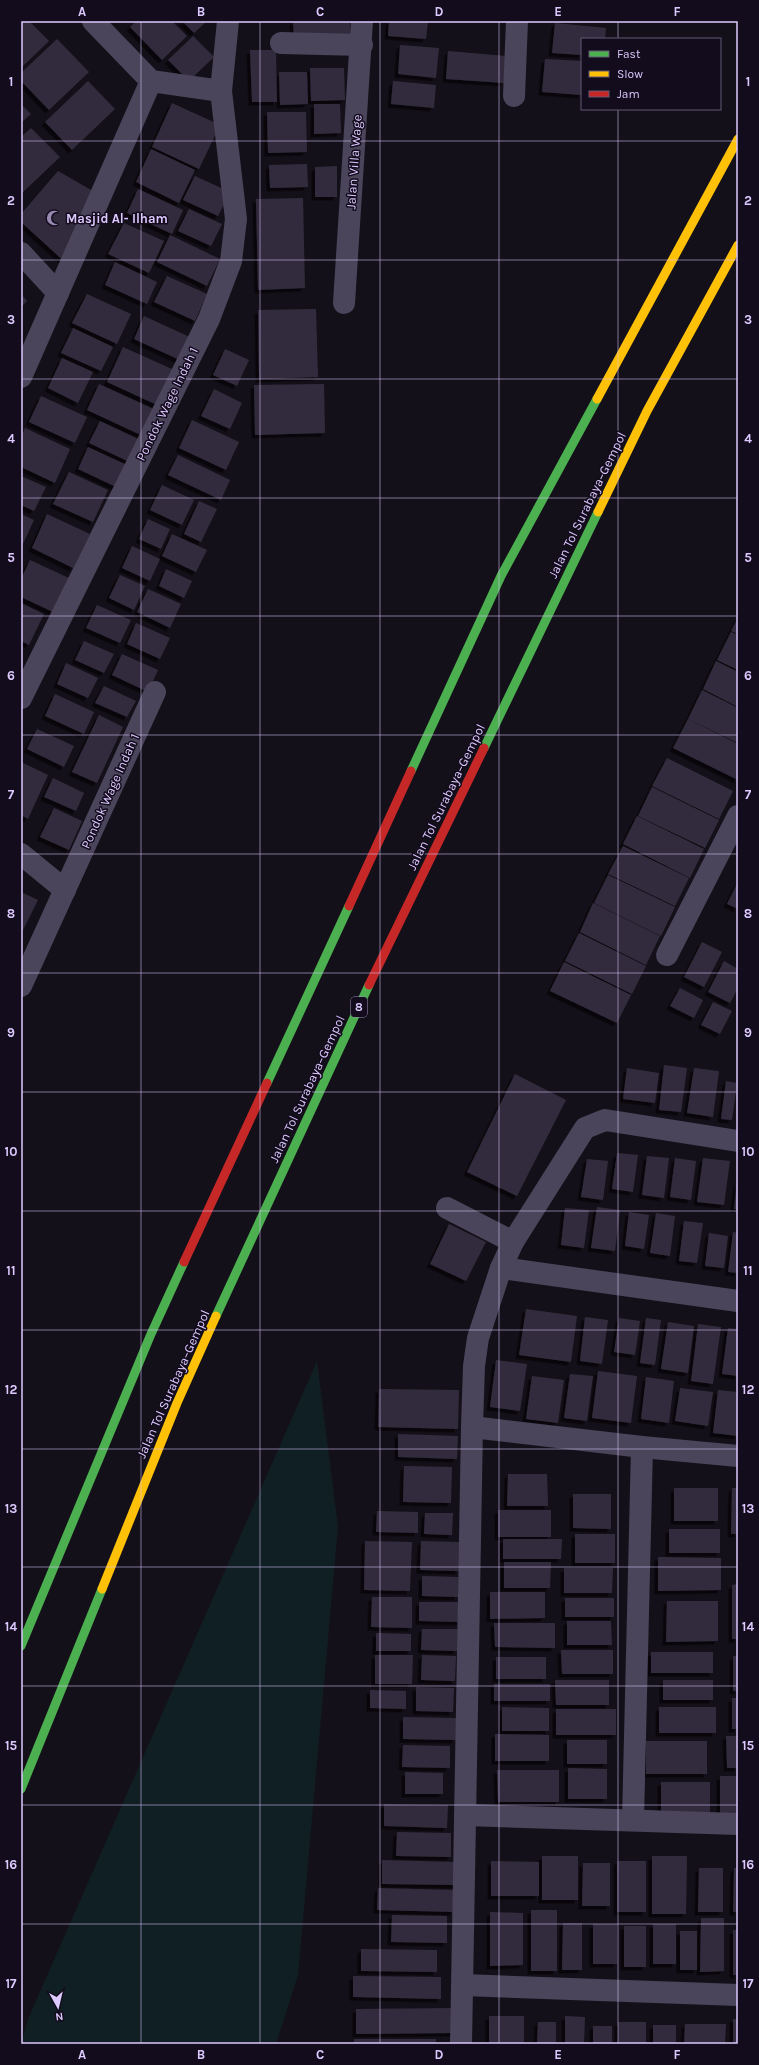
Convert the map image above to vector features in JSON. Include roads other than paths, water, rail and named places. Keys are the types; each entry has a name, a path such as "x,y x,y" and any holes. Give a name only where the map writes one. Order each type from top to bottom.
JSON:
{"highway":[{"path":"21,1646 151,1334 501,576 738,138"},
{"name":"Jalan Tol Surabaya–Gempol","path":"21,1789 177,1402 337,1052 647,411 738,245"}],"street":[{"path":"93,21 150,81 221,91"},
{"name":"Pondok Wage Indah 1","path":"21,698 209,319 230,261 236,219 221,91 228,21"},
{"name":"Jalan Villa Wage","path":"344,303 362,45 362,21"},
{"path":"514,96 517,21"},
{"path":"281,43 362,45"},
{"path":"21,377 150,81"},
{"path":"21,253 58,293"},
{"name":"Pondok Wage Indah 1","path":"21,986 155,692"},
{"path":"666,956 735,829"},
{"path":"21,854 65,890"},
{"path":"460,2044 472,1427 474,1366 478,1338 501,1268 513,1242 585,1128 605,1120 738,1141"},
{"path":"447,1208 513,1242"},
{"path":"501,1268 738,1301"},
{"path":"472,1427 642,1447 738,1456"},
{"path":"633,1820 642,1447"},
{"path":"465,1815 738,1824"},
{"path":"462,1985 738,1995"}],"place":[{"name":"Masjid Al- Ilham","path":"54,218"}]}
